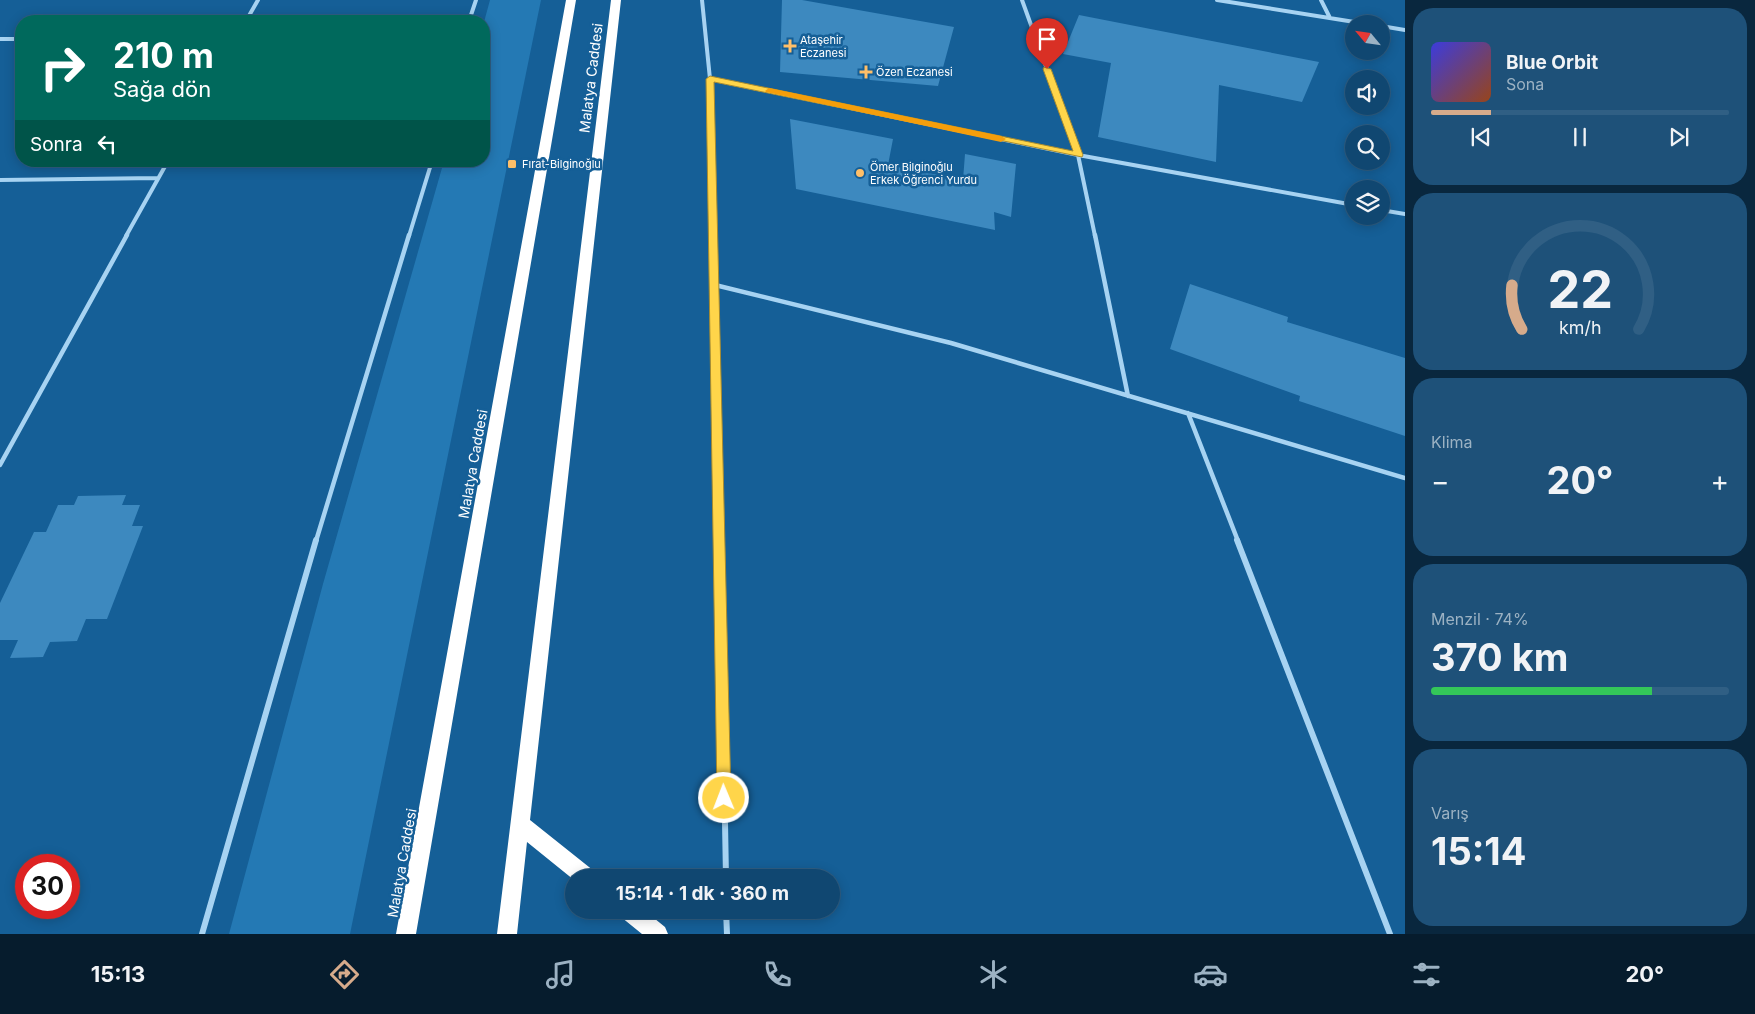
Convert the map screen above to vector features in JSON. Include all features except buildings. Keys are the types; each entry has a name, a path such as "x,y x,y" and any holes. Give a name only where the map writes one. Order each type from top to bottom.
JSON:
{"highway":[{"name":"Malatya Caddesi","path":"406,934 571,0"},
{"name":"Malatya Caddesi","path":"507,934 616,0"},
{"path":"520,824 576,869"},
{"path":"639,919 658,934"}],"street":[{"path":"249,15 258,0"},
{"path":"471,15 476,0"},
{"path":"702,0 710,79 726,869"},
{"path":"1022,0 1078,155 1128,396"},
{"path":"1217,0 1345,20"},
{"path":"1321,0 1330,18"},
{"path":"1390,28 1405,30"},
{"path":"0,39 15,39"},
{"path":"710,79 1078,155 1345,203"},
{"path":"0,465 164,167"},
{"path":"202,934 329,496 430,167"},
{"path":"0,180 158,178"},
{"path":"1390,212 1405,214"},
{"path":"715,284 951,343 1405,478"},
{"path":"1188,414 1390,934"},
{"path":"726,919 727,934"}],"shaded area":[{"path":"490,0 541,0 350,934 229,934 323,584 442,167 490,167 490,15 486,15"}],"slow traffic":[{"path":"769,91 1001,139"}],"place":[{"name":"Ataşehir Eczanesi","path":"790,46"},
{"name":"Özen Eczanesi","path":"866,72"},
{"name":"Fırat-Bilginoğlu","path":"512,164"},
{"name":"Ömer Bilginoğlu Erkek Öğrenci Yurdu","path":"860,173"}],"route":[{"path":"724,798 710,79 1078,155 1047,69"}]}
